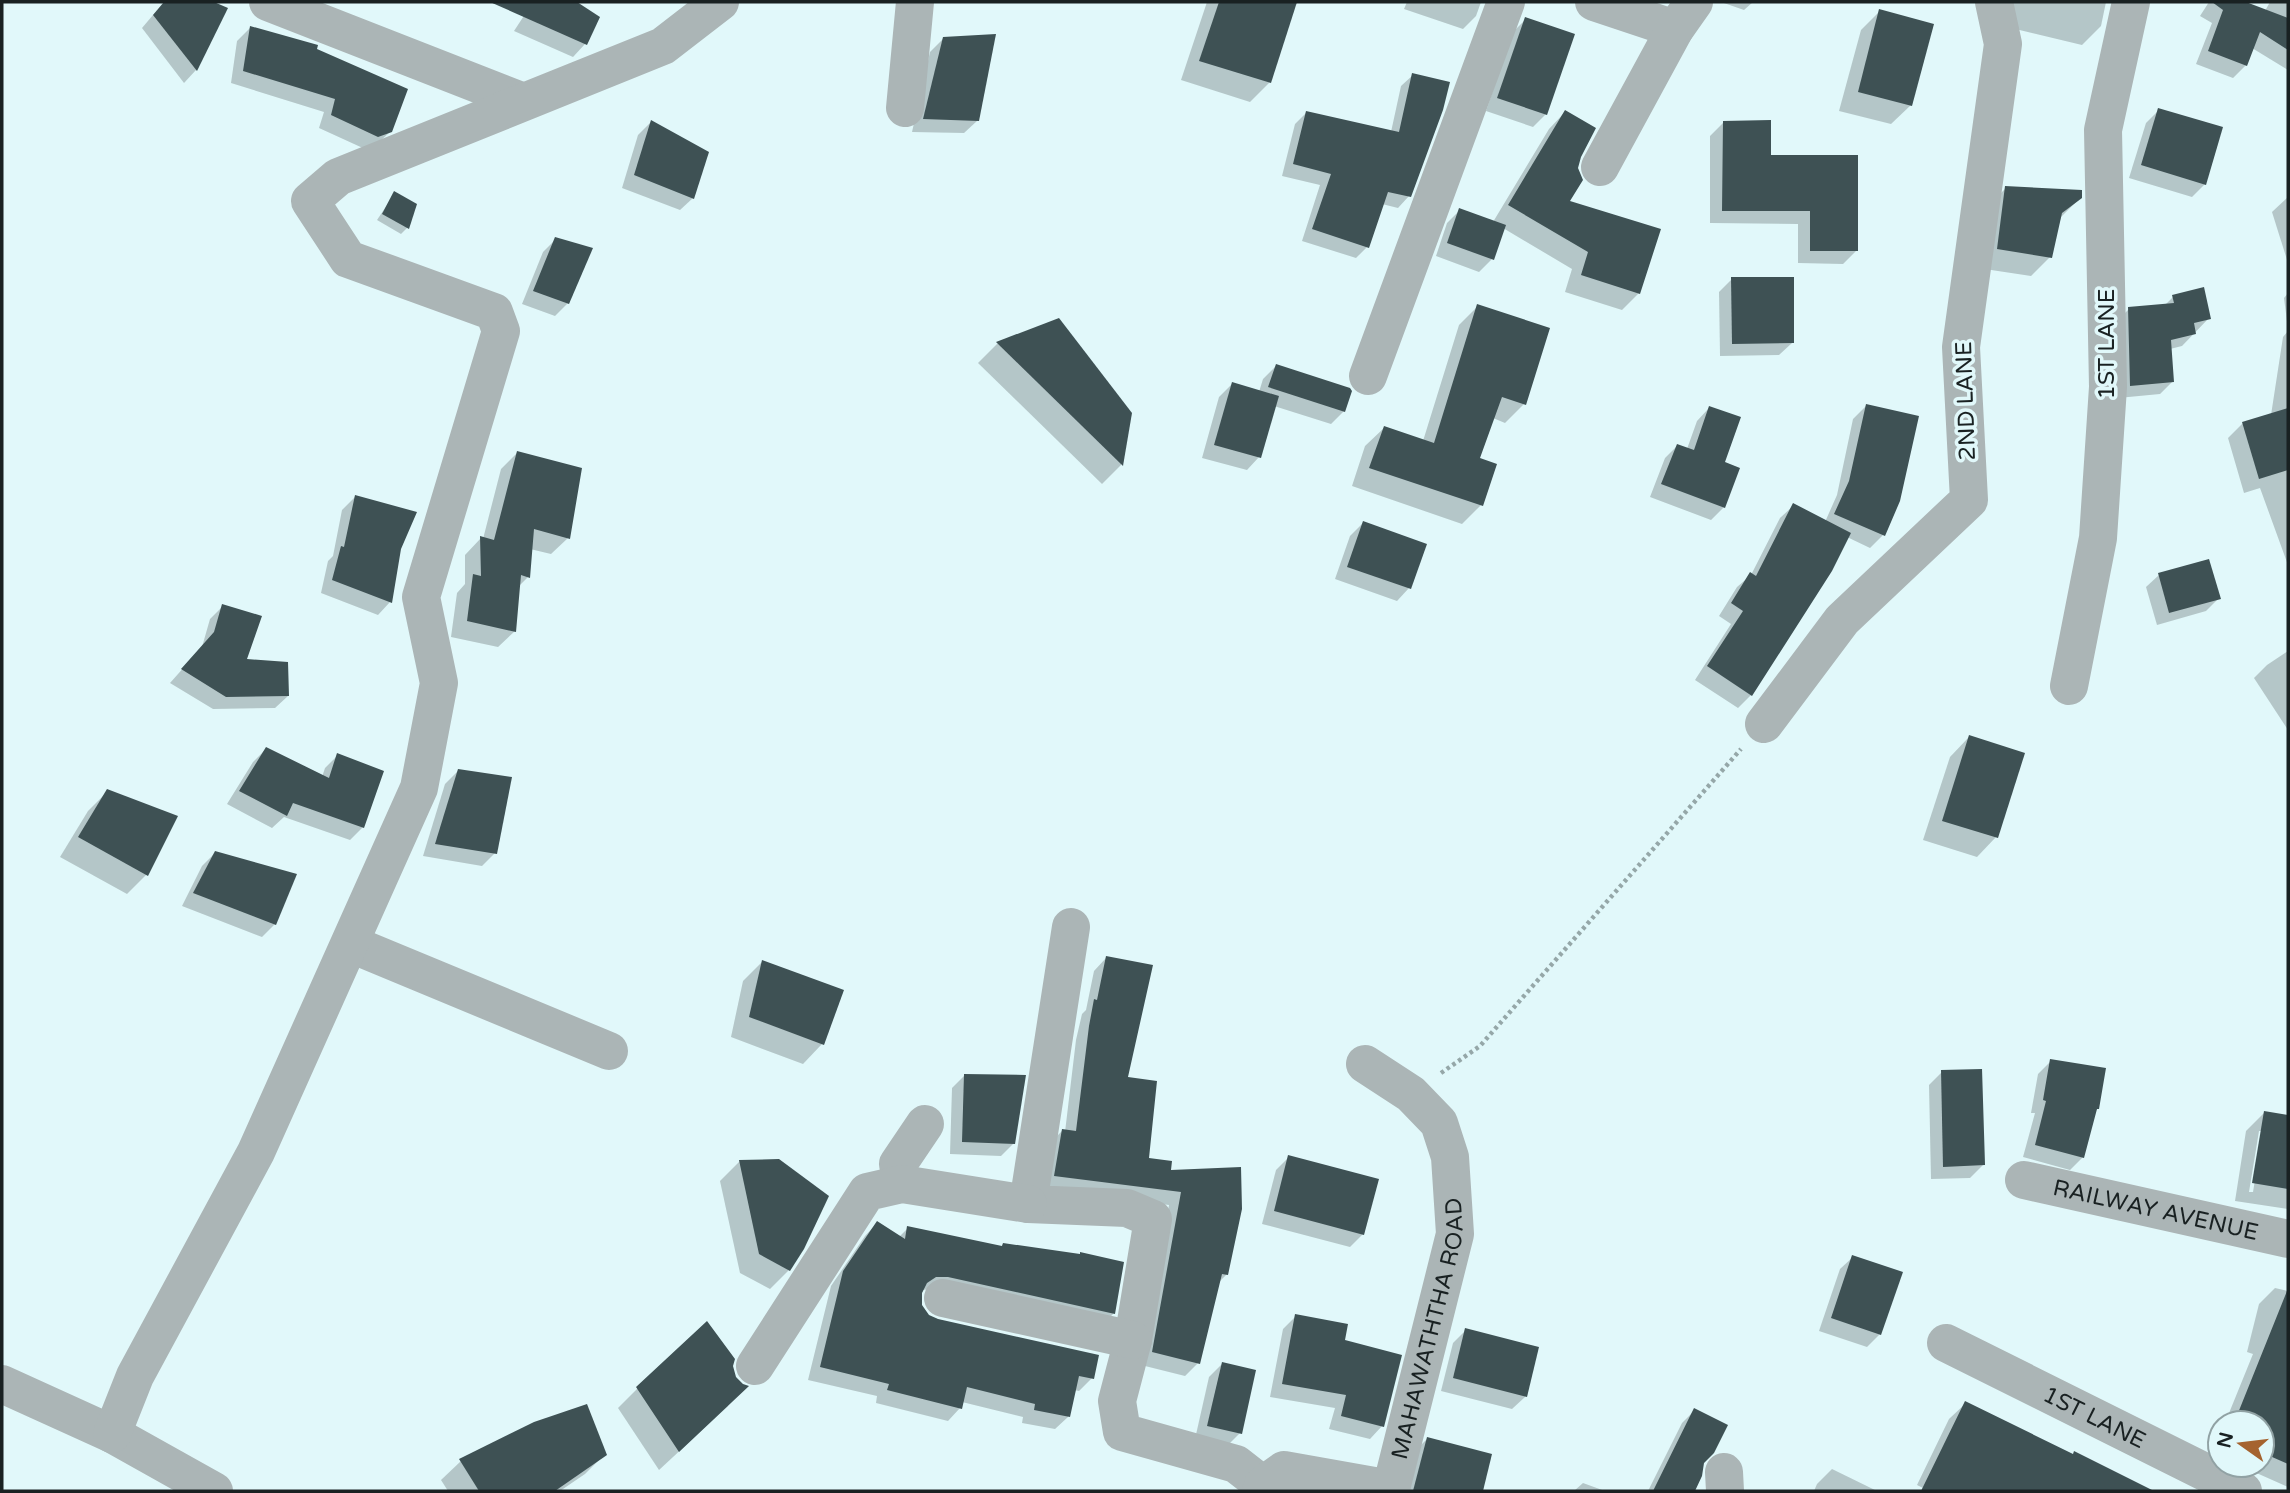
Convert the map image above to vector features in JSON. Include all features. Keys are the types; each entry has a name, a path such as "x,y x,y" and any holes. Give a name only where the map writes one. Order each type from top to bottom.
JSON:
{"street":[{"path":"268,2 522,101"},
{"path":"112,1434 135,1376 256,1152 419,788 439,683 421,597 500,331 494,312 348,259 310,201 338,177 663,46 720,2"},
{"path":"905,108 915,2"},
{"path":"1368,376 1506,2"},
{"path":"1594,2 1684,16 1600,167"},
{"name":"2ND LANE","path":"1764,724 1842,620 1969,500 1961,347 2003,44 1994,2"},
{"name":"1ST LANE","path":"2069,686 2098,538 2108,387 2103,130 2131,2"},
{"path":"1028,1204 1071,927"},
{"path":"351,944 610,1051"},
{"name":"MAHAWATHTHA ROAD","path":"1262,1488 1284,1470 1391,1489 1455,1234 1450,1157 1439,1123 1411,1094 1365,1064"},
{"path":"902,1184 898,1164 925,1124"},
{"name":"RAILWAY AVENUE","path":"2024,1180 2288,1239"},
{"path":"755,1366 867,1192 902,1184 1028,1204 1127,1208 1153,1219 1133,1340 1116,1401 1122,1432 1236,1464 1262,1488"},
{"path":"943,1298 1133,1340"},
{"name":"1ST LANE","path":"1946,1343 2243,1491"},
{"path":"2,1384 112,1434 214,1491"}],"path":[{"path":"1411,1094 1480,1046 1764,724"}],"building":[{"path":"164,2 214,2 228,8 197,71 153,15"},
{"path":"490,2 577,2 600,17 587,45"},
{"path":"1219,2 1297,2 1271,83 1199,61"},
{"path":"2212,2 2246,2 2288,18 2288,50 2260,32 2247,66 2208,51 2223,10"},
{"path":"1879,9 1934,24 1912,106 1858,92"},
{"path":"1525,17 1575,34 1547,115 1497,98"},
{"path":"250,26 318,45 317,49 408,89 392,132 378,137 331,115 335,99 243,71"},
{"path":"996,34 979,121 923,119 943,37"},
{"path":"1412,73 1450,82 1443,110 1411,197 1388,192 1369,248 1312,229 1331,174 1293,164 1306,111 1399,132"},
{"path":"2158,108 2223,127 2206,185 2141,165"},
{"path":"1565,110 1596,128 1578,168 1583,180 1570,201 1661,229 1640,294 1581,275 1588,252 1508,205"},
{"path":"651,120 709,152 694,199 634,175"},
{"path":"1771,120 1771,155 1858,155 1858,251 1810,251 1810,211 1722,211 1723,121"},
{"path":"2005,186 2082,190 2082,198 2062,213 2052,258 1997,249"},
{"path":"394,191 417,204 409,229 382,214"},
{"path":"1459,208 1506,225 1494,260 1447,243"},
{"path":"555,237 593,248 569,304 533,291"},
{"path":"1731,277 1794,277 1794,343 1732,344"},
{"path":"2204,287 2211,319 2194,323 2196,334 2171,340 2174,382 2130,386 2128,307 2174,303 2172,295"},
{"path":"1477,304 1550,328 1526,405 1502,397 1480,458 1497,464 1483,506 1369,468 1384,426 1434,443"},
{"path":"1059,318 1132,413 1123,466 996,342"},
{"path":"1276,364 1350,388 1352,391 1345,412 1268,387"},
{"path":"1232,382 1279,396 1261,458 1214,445"},
{"path":"1866,404 1919,416 1900,501 1885,536 1834,514 1849,481"},
{"path":"1709,406 1741,417 1725,462 1740,468 1725,508 1661,484 1677,444 1694,450"},
{"path":"2288,408 2288,470 2259,479 2242,422"},
{"path":"517,451 582,468 570,539 534,529 530,578 521,575 516,632 467,621 473,574 481,576 480,536 494,540"},
{"path":"355,495 417,512 401,549 392,603 332,580 341,546 344,547"},
{"path":"1793,503 1851,533 1832,571 1752,696 1707,666 1743,611 1731,603 1750,572 1756,576"},
{"path":"1363,521 1427,544 1411,589 1347,567"},
{"path":"2209,559 2221,599 2169,613 2158,573"},
{"path":"222,604 262,616 247,659 288,662 289,696 226,697 181,669 214,632"},
{"path":"1969,735 2025,753 1998,838 1942,821"},
{"path":"266,747 329,778 337,753 384,771 364,828 293,803 287,816 239,791"},
{"path":"458,769 512,777 497,854 435,844"},
{"path":"107,789 178,816 148,876 78,837"},
{"path":"215,851 297,874 276,925 193,893"},
{"path":"1106,956 1153,965 1128,1077 1157,1081 1149,1158 1172,1161 1171,1170 1241,1167 1242,1209 1228,1275 1222,1274 1200,1364 1152,1352 1181,1192 1054,1176 1062,1129 1076,1131 1089,1026"},
{"path":"762,960 844,990 824,1045 749,1017"},
{"path":"2050,1059 2106,1068 2099,1109 2084,1158 2035,1145 2046,1101 2043,1100"},
{"path":"1982,1069 1985,1165 1943,1167 1941,1070"},
{"path":"964,1074 1026,1075 1015,1144 962,1142"},
{"path":"2264,1111 2288,1115 2288,1189 2252,1183"},
{"path":"1288,1155 1379,1179 1364,1235 1274,1211"},
{"path":"779,1159 829,1196 804,1249 790,1271 759,1254 739,1160"},
{"path":"877,1221 905,1239 907,1226 1002,1246 1003,1243 1080,1252 1124,1262 1115,1314 948,1277 936,1277 927,1283 922,1293 922,1305 929,1315 938,1319 1099,1355 1094,1379 1079,1376 1070,1417 1034,1410 1035,1404 967,1387 962,1409 887,1390 889,1384 820,1367 843,1271"},
{"path":"1852,1255 1903,1272 1881,1335 1831,1318"},
{"path":"2288,1291 2288,1464 2276,1459 2276,1409 2240,1409"},
{"path":"1295,1314 1348,1324 1345,1340 1402,1355 1384,1427 1341,1416 1346,1395 1282,1384"},
{"path":"707,1321 735,1359 733,1366 736,1377 749,1386 679,1452 636,1387"},
{"path":"1465,1328 1539,1347 1527,1397 1453,1378"},
{"path":"1222,1362 1256,1370 1242,1434 1207,1426"},
{"path":"1965,1401 2073,1454 2074,1451 2154,1491 1921,1491"},
{"path":"587,1404 607,1455 555,1491 479,1491 459,1459 534,1422"},
{"path":"1694,1408 1728,1425 1714,1453 1704,1463 1695,1491 1653,1491"},
{"path":"1427,1437 1492,1454 1483,1491 1413,1491"}]}
